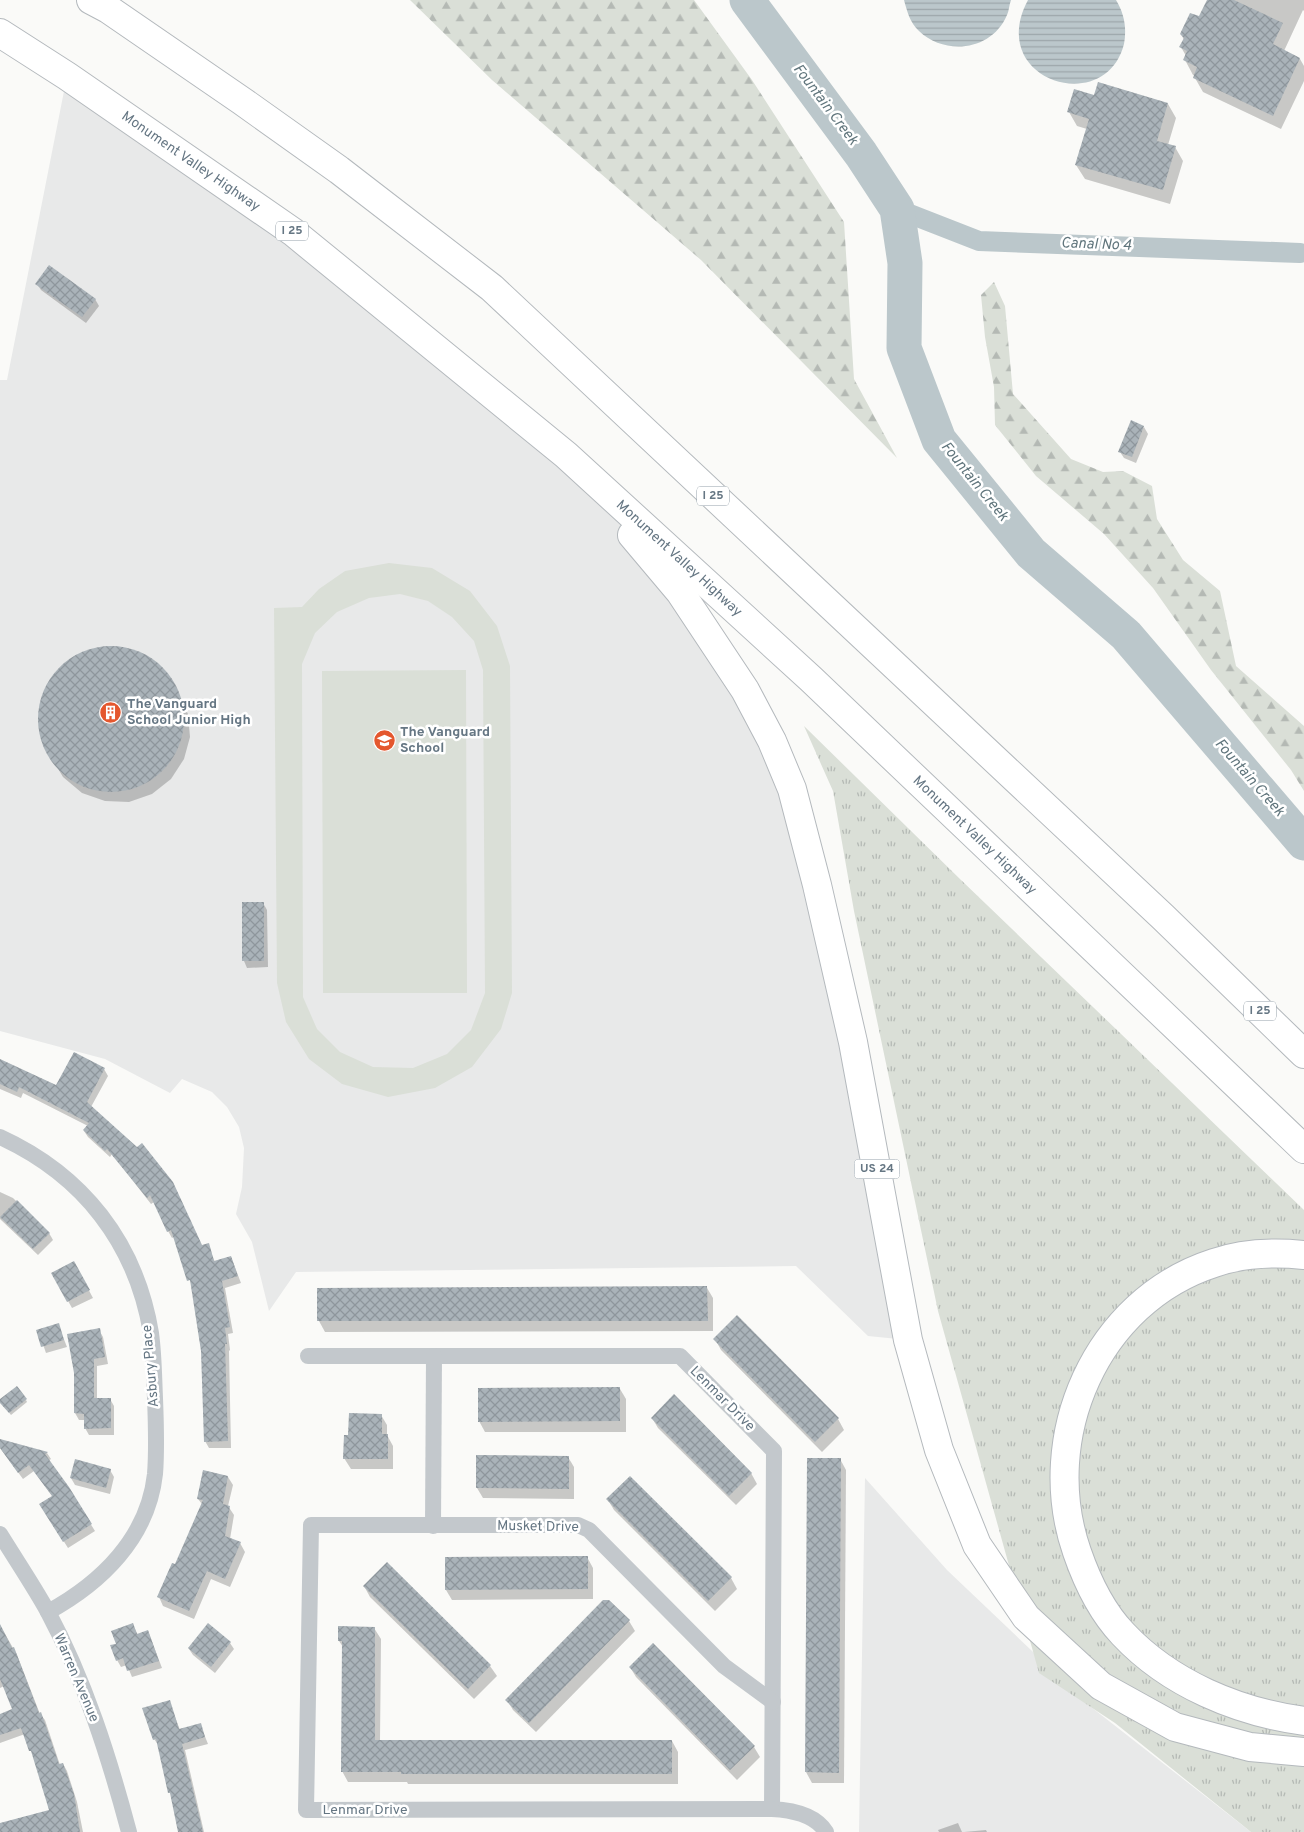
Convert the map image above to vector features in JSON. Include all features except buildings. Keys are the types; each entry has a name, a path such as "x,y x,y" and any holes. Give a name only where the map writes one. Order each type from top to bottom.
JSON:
{"highway":[{"name":"I 25","path":"91,0 108,9 339,170 492,288 1216,968 1304,1054"},
{"name":"Monument Valley Highway","path":"0,33 75,81 293,232 566,455 811,679 1304,1149"},
{"name":"US 24","path":"566,455 680,592 745,690 772,740 792,789 818,885 853,1042 908,1340 939,1450 977,1545 1026,1617 1101,1686 1176,1726 1250,1747 1304,1752"},
{"path":"1216,968 1304,1044"},
{"path":"1304,1255 1281,1253 1215,1262 1188,1273 1157,1292 1124,1322 1108,1340 1094,1361 1077,1403 1067,1445 1064,1490 1067,1517 1080,1561 1091,1586 1122,1634 1148,1657 1169,1672 1227,1702 1259,1712 1304,1721"}],"street":[{"name":"Asbury Place","path":"0,1138 38,1156 87,1198 108,1224 124,1251 145,1306 151,1334 154,1365 156,1438 155,1474 150,1498 140,1523 126,1548 108,1569 73,1598 48,1612"},
{"name":"Lenmar Drive","path":"308,1356 680,1356 774,1451 772,1809"},
{"path":"433,1526 434,1356"},
{"name":"Lenmar Drive","path":"433,1526 310,1525 306,1810 772,1809 800,1813 813,1819 826,1832"},
{"name":"Musket Drive","path":"433,1526 578,1525 589,1530 724,1666 773,1702"},
{"name":"Warren Avenue","path":"0,1534 48,1612 80,1681 100,1733 129,1832"}],"shaded area":[{"path":"904,0 1011,0 1007,15 1000,27 991,36 967,46 954,46 930,39 919,31 911,21"},
{"path":"1028,0 1116,0 1123,15 1125,32 1124,44 1113,67 1095,80 1074,84 1053,80 1034,69 1022,51 1019,28"},
{"name":"The Vanguard School","path":"67,76 565,455 680,592 792,789 908,1340 868,1336 796,1266 296,1272 269,1311 252,1242 236,1214 242,1187 244,1148 239,1127 227,1107 212,1092 182,1079 170,1093 105,1059 0,1031 0,380 7,380"},
{"path":"865,1478 947,1570 1091,1707 1251,1832 859,1832"}],"green space":[{"path":"410,0 694,0 752,80 844,222 854,379 897,458 701,260 492,80"},
{"path":"994,282 1005,306 1013,394 1071,459 1103,472 1123,471 1152,486 1157,519 1183,560 1220,591 1236,666 1304,726 1304,791 1291,770 1211,670 1153,588 1104,534 1036,476 995,425 994,387 985,337 981,295"},
{"path":"389,563 432,568 470,591 497,626 510,666 512,993 501,1029 472,1067 435,1088 388,1097 342,1084 309,1059 286,1022 277,983 274,608 302,607 319,589 345,571","holes":["400,594 428,601 452,617 474,641 483,670 485,993 471,1030 447,1054 413,1068 373,1067 340,1052 317,1029 303,997 302,664 315,633 337,612 369,598"]},
{"path":"466,670 467,993 323,993 322,671"},
{"path":"804,726 1304,1210 1304,1832 1251,1832 1115,1723 1039,1673 938,1311 854,911 833,791"}],"waterway":[{"name":"Fountain Creek","path":"747,0 861,154 897,209 905,263 904,348 939,440 1031,553 1126,635 1304,843"},
{"name":"Canal No 4","path":"897,209 979,241 1300,253"}],"place":[{"name":"The Vanguard School Junior High","path":"111,712"},
{"name":"The Vanguard School","path":"384,740"}]}
